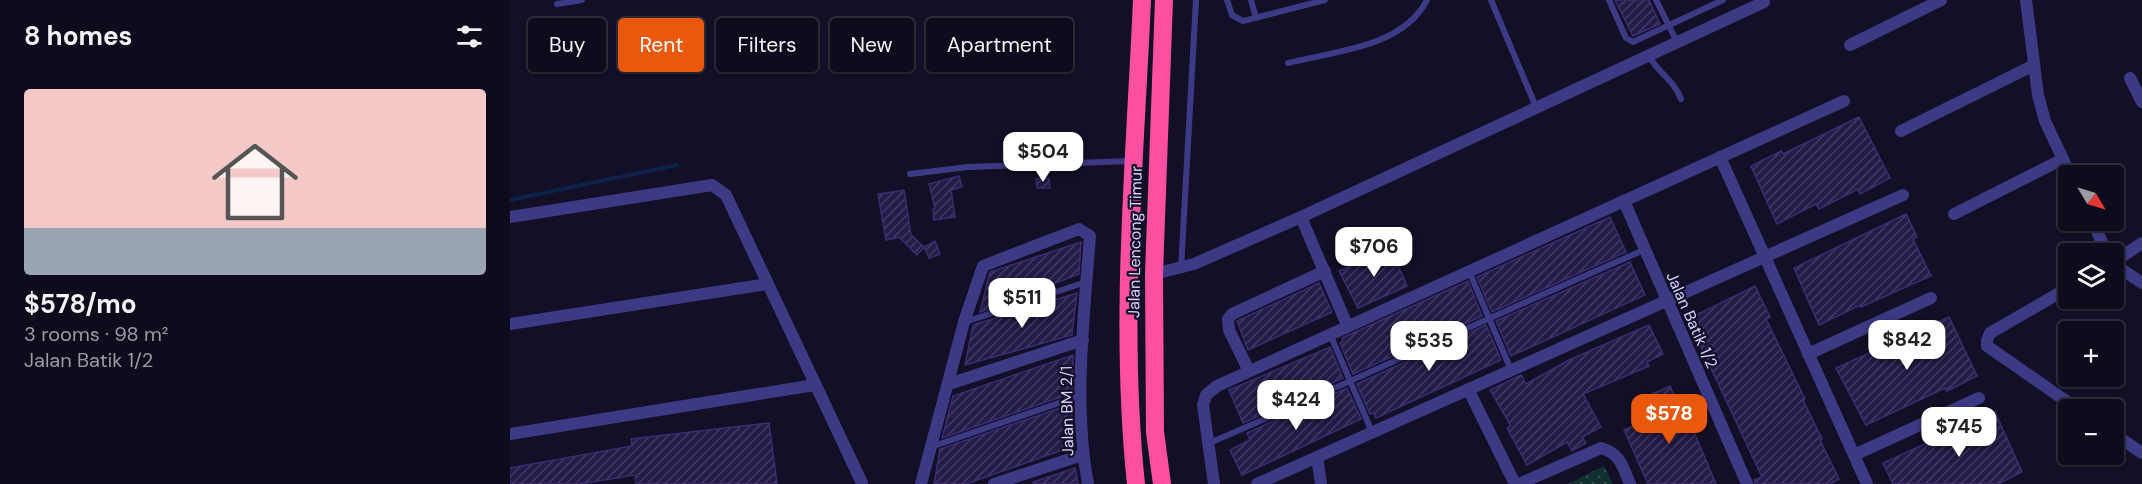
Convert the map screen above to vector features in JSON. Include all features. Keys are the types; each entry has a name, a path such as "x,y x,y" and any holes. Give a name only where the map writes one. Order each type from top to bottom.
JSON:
{"highway":[{"name":"Jalan Lencong Timur","path":"1136,484 1128,356 1129,276 1142,0"},
{"name":"Jalan Lencong Timur","path":"1162,484 1155,432 1154,274 1164,0"}],"street":[{"path":"1850,45 1941,0"},
{"path":"2026,0 2032,66 2045,121 2066,165"},
{"path":"1154,274 1181,269 1301,217 1764,2"},
{"path":"1901,131 2032,66"},
{"path":"2130,78 2142,102"},
{"path":"1214,484 1203,405 1206,395 1217,386 1844,101"},
{"path":"1720,157 1867,484"},
{"path":"1954,214 2063,159"},
{"path":"510,217 712,184 726,195 860,484"},
{"path":"1263,483 1903,195"},
{"name":"Jalan Batik 1/2","path":"1624,201 1665,301 1747,484"},
{"path":"1301,217 1347,325"},
{"name":"Jalan BM 2/1","path":"964,322 983,266 1079,229 1090,236 1083,340 1082,455 1088,484"},
{"path":"2124,256 2142,243"},
{"path":"2124,270 2142,283"},
{"path":"1249,371 1229,330 1228,319 1232,314 1325,271"},
{"path":"510,324 767,284"},
{"path":"2058,294 1990,333 1987,340 1988,346 2063,399"},
{"path":"1809,354 1931,298"},
{"path":"921,484 964,322"},
{"path":"949,384 1083,340"},
{"path":"510,434 815,385"},
{"path":"1468,389 1517,484 1601,448 1612,451 1620,460 1630,484"},
{"path":"1854,455 1979,398"},
{"path":"2124,441 2142,453"},
{"path":"994,484 1082,455"},
{"path":"1317,457 1321,484"}],"lane":[{"path":"556,4 582,0"},
{"path":"1181,269 1196,0"},
{"path":"1227,0 1232,15 1243,21 1324,0"},
{"path":"1251,0 1256,18"},
{"path":"1288,63 1370,45 1395,33 1413,20 1427,0"},
{"path":"1491,0 1537,107"},
{"path":"1609,0 1630,41 1633,42 1723,0"},
{"path":"1656,0 1677,42"},
{"path":"1649,56 1654,67 1673,83 1682,99"},
{"path":"910,174 968,167 1135,161"},
{"path":"1207,444 1352,382 1488,318 1644,250"},
{"path":"1468,270 1511,370"},
{"path":"964,322 1087,282"},
{"path":"1330,334 1372,432"},
{"path":"931,447 1083,395"}],"green space":[{"path":"1604,466 1613,484 1568,484"}],"building":[{"path":"1615,0 1649,0 1660,24 1633,36"},
{"path":"1859,117 1890,178 1860,194 1858,189 1819,209 1816,204 1777,224 1751,166 1781,151 1783,154"},
{"path":"959,176 962,187 951,190 955,217 934,220 933,209 935,208 929,184"},
{"path":"1049,178 1050,188 1037,188 1036,179"},
{"path":"904,190 911,235 924,247 917,255 899,237 886,240 878,194"},
{"path":"1906,214 1917,237 1913,239 1931,276 1861,307 1860,305 1819,325 1794,268"},
{"path":"1610,217 1626,252 1492,312 1477,277"},
{"path":"935,241 940,254 929,258 924,247"},
{"path":"1081,242 1079,274 980,312 990,272"},
{"path":"1391,249 1407,286 1358,308 1339,271"},
{"path":"1630,262 1645,295 1511,356 1496,321"},
{"path":"1468,281 1482,316 1353,374 1340,343 1343,341 1342,338"},
{"path":"1319,283 1332,312 1248,350 1237,321"},
{"path":"1755,286 1770,317 1766,319 1805,399 1803,400 1822,439 1820,440 1839,479 1830,484 1755,484 1754,480 1762,477 1688,319"},
{"path":"1077,293 1072,335 965,365 973,325"},
{"path":"1949,317 1977,376 1947,391 1945,388 1866,425 1836,368"},
{"path":"1486,325 1501,360 1376,418 1374,413 1370,414 1357,384"},
{"path":"1649,325 1663,354 1647,362 1649,366 1583,394 1601,427 1582,437 1586,443 1572,451 1567,442 1527,465 1507,428 1511,426 1490,390 1521,375 1526,384 1569,360"},
{"path":"1330,347 1343,378 1243,423 1229,390"},
{"path":"1073,355 1072,393 942,438 953,396"},
{"path":"1670,386 1685,421 1689,420 1716,484 1648,484 1624,430 1656,416 1648,396"},
{"path":"1347,388 1361,419 1242,475 1230,450 1250,440 1247,433"},
{"path":"1072,404 1071,447 966,484 934,484 940,449"},
{"path":"1995,412 2022,472 1998,484 1893,484 1883,463"},
{"path":"769,423 777,484 636,484 635,475 579,484 510,484 510,468 632,446 631,439"},
{"path":"1075,468 1078,484 1033,484 1033,482"}],"waterway":[{"path":"510,200 677,165"}]}
